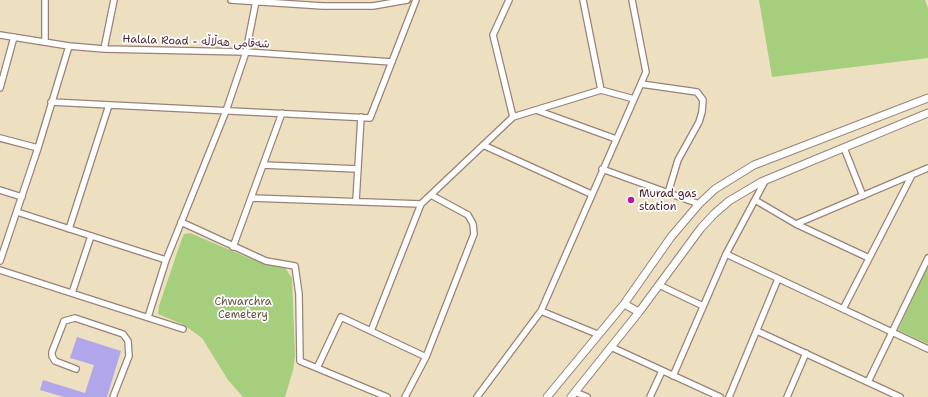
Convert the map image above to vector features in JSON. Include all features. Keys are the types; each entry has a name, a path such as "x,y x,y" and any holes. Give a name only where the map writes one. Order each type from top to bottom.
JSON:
{"street":[{"path":"45,0 45,42"},
{"path":"104,49 114,0"},
{"path":"230,0 323,6 373,6 408,0"},
{"path":"51,102 370,118 416,0"},
{"path":"509,0 493,36 513,117"},
{"path":"583,0 601,90"},
{"path":"477,397 541,311 591,194 646,72 632,0"},
{"path":"148,317 166,260 226,111 246,52 256,1"},
{"name":"Halala Road - شەقامی هەڵاڵە","path":"0,35 69,46 104,49 246,52 392,62"},
{"path":"0,88 14,37"},
{"path":"0,261 38,148 69,46"},
{"path":"641,84 697,92 703,100 699,122 678,160 668,193"},
{"path":"371,331 421,204 513,117 601,90 634,99"},
{"path":"547,397 624,304 671,237 699,204 715,189 754,164 928,98"},
{"path":"69,228 109,105"},
{"path":"536,110 616,138"},
{"path":"587,397 577,395 638,312 714,214 741,193 765,180 928,113"},
{"path":"233,247 282,114"},
{"path":"356,201 361,117"},
{"path":"0,138 38,148"},
{"path":"483,145 591,194"},
{"path":"844,148 863,196"},
{"path":"263,165 358,169"},
{"path":"796,224 928,168"},
{"path":"602,169 699,204"},
{"path":"843,309 912,175"},
{"path":"672,376 726,254 765,180"},
{"path":"0,190 22,197"},
{"path":"405,397 426,357 474,234 473,224 468,215 431,194"},
{"path":"251,198 421,204"},
{"path":"755,200 796,224 869,258"},
{"path":"17,212 166,260"},
{"path":"181,222 266,261 295,266 299,294 300,361 387,397"},
{"path":"72,293 91,236"},
{"path":"726,254 928,349"},
{"path":"868,382 928,258"},
{"path":"0,270 183,329"},
{"path":"729,397 778,279"},
{"path":"659,285 703,306"},
{"path":"624,304 638,312"},
{"path":"541,311 598,334"},
{"path":"76,369 55,361 52,356 52,352 64,321 75,318 123,334 128,341 129,356 113,397"},
{"path":"317,368 341,318 426,357"},
{"path":"757,331 900,397"},
{"path":"611,348 720,397"},
{"path":"787,397 806,353"},
{"path":"650,397 662,371"}],"green space":[{"path":"759,0 925,0 928,8 928,58 772,77"},
{"name":"Chwarchra Cemetery","path":"190,233 251,259 285,268 292,278 295,356 293,370 285,397 243,397 228,380 202,338 184,325 158,314 159,306 181,241 184,234"},
{"path":"928,266 928,344 898,330"}],"building":[{"path":"77,337 121,351 107,397 64,397 40,390 43,380 85,393 94,365 70,358"}],"place":[{"name":"Murad gas station","path":"631,200"}]}
